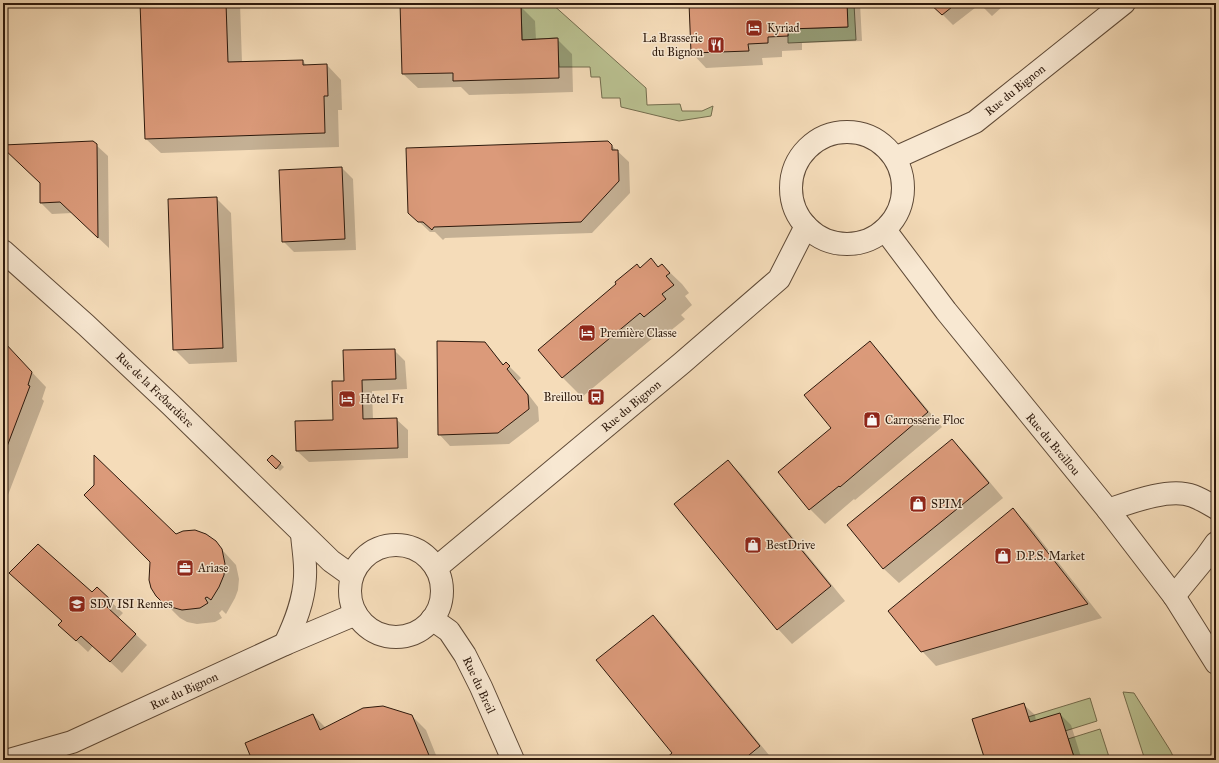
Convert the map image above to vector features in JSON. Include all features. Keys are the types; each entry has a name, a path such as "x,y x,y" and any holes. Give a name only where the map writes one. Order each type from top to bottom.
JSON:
{"street":[{"name":"Rue du Bignon","path":"895,158 975,122 1124,3"},
{"path":"854,132 870,136 884,145 895,158 901,172 904,187 902,203 895,218 885,230 870,239 853,244 836,243 820,237 806,226 796,212 792,195 792,178 798,162 808,148 822,138 837,133 854,132"},
{"name":"Rue du Bignon","path":"436,568 682,364 779,279 806,226"},
{"name":"Rue du Breillou","path":"885,230 946,311 1108,510 1174,596 1216,663"},
{"name":"Rue de la Frébardière","path":"3,251 109,346 302,534 331,561 352,576"},
{"path":"1108,510 1141,499 1170,494 1192,496 1216,508"},
{"path":"285,644 296,622 305,577 302,534"},
{"path":"1174,596 1216,543"},
{"path":"399,545 414,549 426,557 436,568 441,581 442,594 439,607 432,619 421,629 408,635 393,636 378,633 365,625 356,614 351,601 350,589 352,576 359,563 370,552 384,546 399,545"},
{"name":"Rue du Bignon","path":"9,760 72,742 285,644 356,614"},
{"name":"Rue du Breil","path":"432,619 449,631 465,655 481,687 513,760"}],"green space":[{"path":"518,3 551,3 646,88 647,105 680,104 682,111 702,111 713,106 711,116 679,121 621,107 620,98 602,98 600,77 591,77 590,67 559,67 557,38 522,40 521,5"},
{"path":"847,3 855,3 856,40 788,43 788,29 847,27"},
{"path":"1123,692 1134,693 1170,750 1173,756 1172,760 1145,760"},
{"path":"1090,698 1097,721 1065,731 1030,722 1028,717"},
{"path":"1100,729 1110,760 1075,760 1068,739"}],"building":[{"path":"140,3 226,3 228,62 303,60 303,65 327,64 328,96 324,96 325,133 145,139"},
{"path":"400,3 518,3 521,5 522,40 558,38 559,78 453,81 453,73 402,74"},
{"name":"Kyriad","path":"689,3 847,3 848,27 788,29 788,36 768,37 768,43 748,44 749,51 691,53"},
{"path":"929,3 957,3 942,15"},
{"path":"93,141 97,144 98,238 60,202 40,203 40,183 3,148 3,145"},
{"path":"608,141 612,145 612,150 618,150 619,181 581,222 434,227 432,230 423,222 418,222 408,213 406,148"},
{"path":"342,167 345,239 282,242 279,170"},
{"path":"217,197 223,348 173,350 168,199"},
{"name":"Première Classe","path":"651,258 658,267 662,264 670,273 666,276 674,285 662,294 666,299 644,317 640,313 562,378 538,350 616,284 615,282 637,264 640,268"},
{"path":"437,341 485,342 503,365 506,362 510,366 507,369 528,395 529,409 498,433 438,435"},
{"name":"Carrosserie Floc","path":"870,341 928,412 840,487 839,486 809,510 778,472 831,428 804,395"},
{"path":"4,342 32,372 28,385 30,386 3,457 3,343"},
{"name":"Hôtel F1","path":"395,349 396,379 362,380 363,419 397,418 398,448 296,451 295,421 333,420 332,381 344,381 343,350"},
{"name":"SPIM","path":"952,439 989,483 883,569 847,525"},
{"path":"94,455 176,534 183,531 195,530 206,534 216,541 222,549 225,564 224,575 211,600 207,597 205,598 208,603 200,608 182,610 164,604 156,596 151,588 149,580 150,562 84,495 94,485"},
{"path":"272,455 281,463 276,469 267,460"},
{"name":"BestDrive","path":"728,460 831,586 777,630 674,504"},
{"name":"D.P.S. Market","path":"1013,508 1088,604 921,652 888,611"},
{"name":"SDV ISI Rennes","path":"38,544 92,592 97,587 112,601 107,607 136,634 110,662 81,636 76,641 58,625 62,621 9,573"},
{"path":"653,615 760,746 743,760 664,760 672,753 596,660"},
{"path":"1024,703 1030,722 1060,713 1075,760 985,760 972,719"},
{"path":"383,706 412,715 431,760 252,760 245,743 313,714 320,730 363,708"}],"place":[{"name":"Kyriad","path":"754,28"},
{"name":"La Brasserie du Bignon","path":"716,45"},
{"name":"Première Classe","path":"587,333"},
{"name":"Breillou","path":"596,397"},
{"name":"Hôtel F1","path":"347,399"},
{"name":"Carrosserie Floc","path":"872,420"},
{"name":"SPIM","path":"918,504"},
{"name":"BestDrive","path":"753,545"},
{"name":"D.P.S. Market","path":"1003,556"},
{"name":"Ariase","path":"185,568"},
{"name":"SDV ISI Rennes","path":"77,604"}]}
